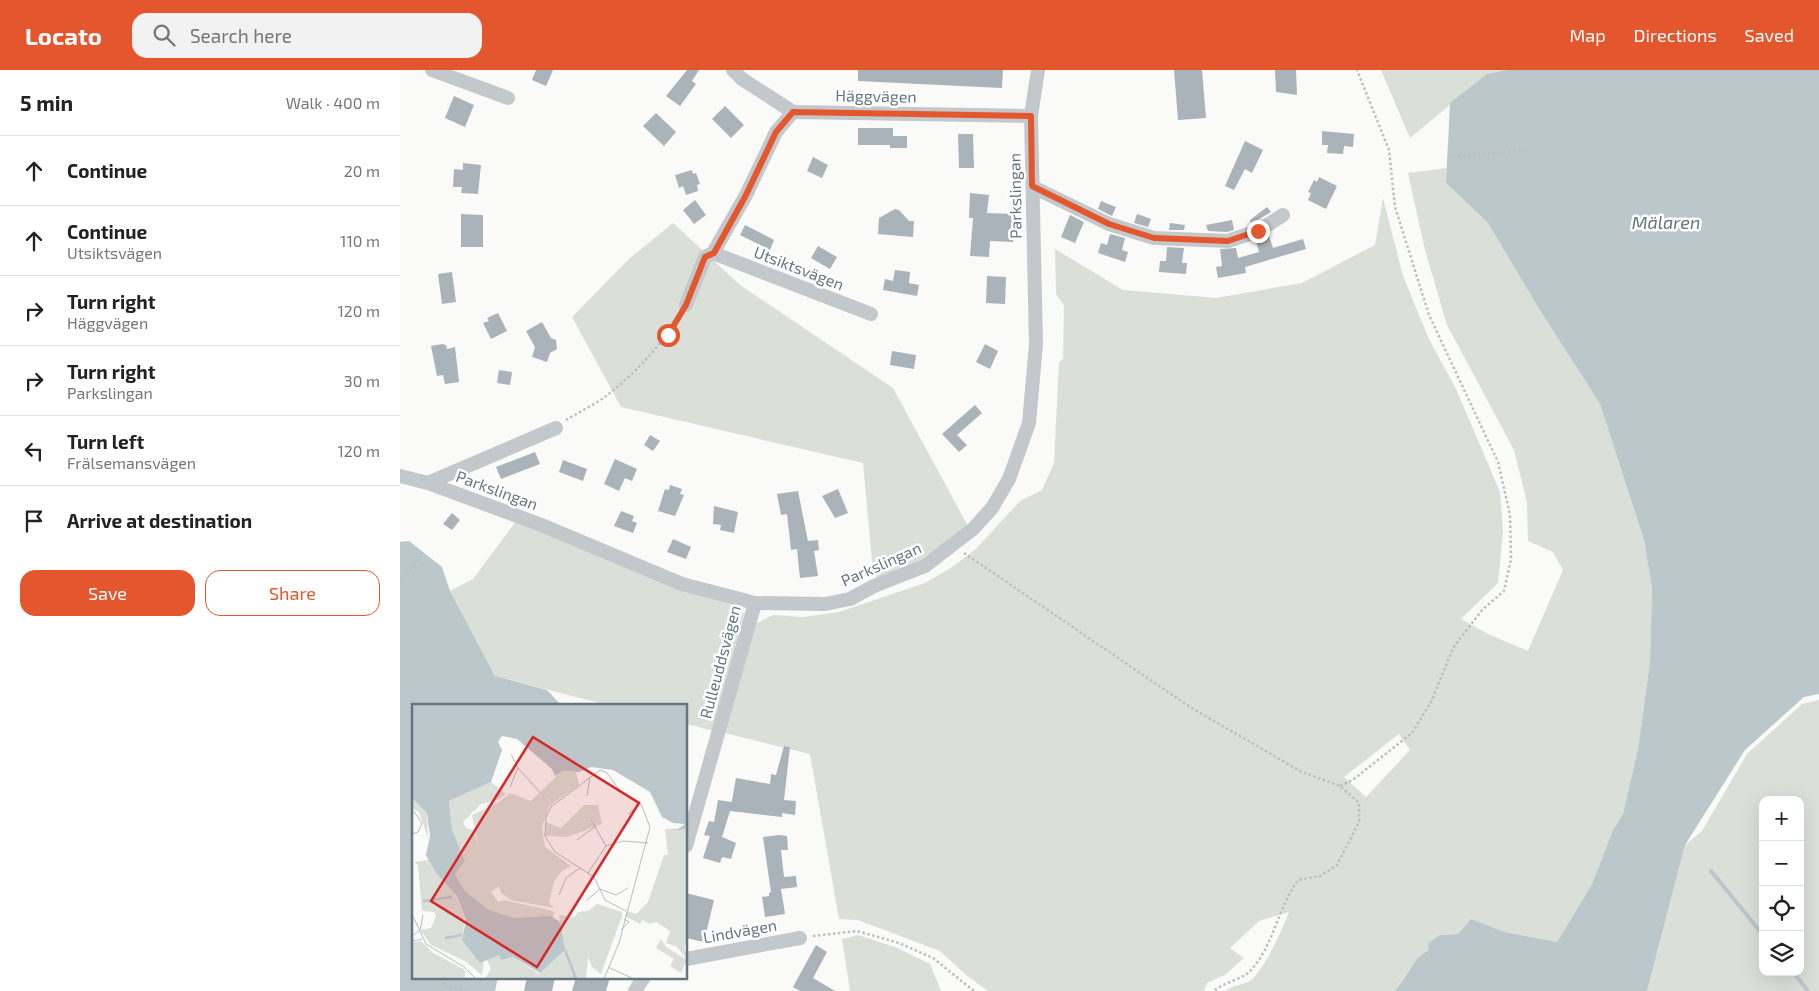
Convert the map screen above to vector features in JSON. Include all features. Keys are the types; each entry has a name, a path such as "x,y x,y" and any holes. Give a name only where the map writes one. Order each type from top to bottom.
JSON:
{"street":[{"path":"432,70 508,98"},
{"path":"686,305 705,257 714,253 746,195 776,132 793,112 742,79 733,70"},
{"name":"Parkslingan","path":"400,476 428,483 539,524 682,584 755,602 825,604 850,599 874,586 925,566 973,530 992,508 1009,479 1029,424 1032,408 1036,344 1031,116 1038,70"},
{"name":"Häggvägen","path":"793,112 1031,116"},
{"path":"1032,186 1109,224 1154,238 1228,241 1258,231 1283,215"},
{"name":"Utsiktsvägen","path":"714,253 871,314"},
{"name":"Parkslingan","path":"428,483 556,428"},
{"name":"Rulleuddsvägen","path":"688,839 755,602"},
{"name":"Lindvägen","path":"688,959 800,938"},
{"path":"635,991 643,978"}],"path":[{"path":"1340,786 1354,779 1412,733 1432,700 1453,648 1482,610 1504,591 1511,559 1510,515 1498,462 1429,315 1396,208 1389,150 1356,70"},
{"path":"1448,157 1533,150"},
{"path":"556,428 606,396 637,367 668,335 686,305"},
{"path":"953,545 1190,707 1300,771 1340,786 1359,803 1359,822 1337,865 1320,876 1298,880 1289,893 1262,956 1250,972 1234,978 1214,991"},
{"path":"400,581 423,553"},
{"path":"800,938 857,931 899,943 933,958 974,991"},
{"path":"446,978 444,986 469,991"}],"shaded area":[{"path":"1381,70 1507,70 1487,74 1410,138"},
{"path":"1447,168 1446,183 1488,223 1536,304 1600,404 1644,540 1652,588 1650,662 1638,749 1623,814 1613,830 1592,884 1557,942 1505,932 1471,919 1458,934 1440,935 1395,991 1226,991 1248,982 1256,975 1273,948 1289,912 1259,921 1230,948 1244,958 1225,975 1207,983 1204,991 988,991 966,975 940,951 858,920 839,919 810,754 725,733 755,624 773,615 803,617 839,612 925,583 954,566 976,549 1020,501 1042,490 1054,463 1059,362 1063,359 1064,305 1056,294 1055,249 1123,290 1216,298 1302,283 1375,245 1383,198 1403,276 1429,339 1456,389 1500,492 1503,531 1498,583 1461,619 1486,633 1528,651 1563,570 1553,552 1528,541 1527,502 1514,450 1447,325 1425,250 1408,173","holes":["1399,734 1410,750 1366,797 1344,777"]},
{"path":"673,223 740,285 893,388 969,528 926,560 878,582 873,571 863,463 621,407 572,317 629,259"},
{"path":"517,520 728,600 744,614 714,731 688,724 688,704 603,704 495,676 450,591 473,579"},
{"path":"1819,700 1819,991 1647,991 1685,845 1702,831 1747,754 1802,704"},
{"path":"858,935 895,947 930,964 941,991 850,991 842,939"}],"water":[{"name":"Mälaren","path":"1507,70 1819,70 1819,694 1804,697 1745,750 1685,845 1647,991 1395,991 1417,959 1428,950 1429,943 1440,935 1458,934 1471,919 1505,932 1557,942 1592,884 1613,830 1623,814 1638,749 1650,662 1652,588 1644,540 1600,404 1536,304 1488,223 1446,183 1450,103 1487,74"},
{"path":"409,541 442,567 450,591 495,676 547,690 559,703 412,704 412,978 498,978 495,991 400,991 400,542"}],"building":[{"path":"536,70 553,70 546,86 532,80"},
{"path":"687,70 699,70 692,81 696,84 680,106 666,96"},
{"path":"858,70 1003,70 1002,88 858,81"},
{"path":"1174,70 1202,70 1206,118 1178,120"},
{"path":"1275,70 1296,70 1297,95 1276,92"},
{"path":"454,96 474,105 465,127 445,118"},
{"path":"725,106 744,125 731,138 712,119"},
{"path":"656,113 676,132 664,146 643,126"},
{"path":"858,128 893,128 893,136 907,136 907,148 890,148 890,145 858,145"},
{"path":"1322,131 1354,134 1353,147 1344,146 1343,154 1327,153 1328,145 1322,145"},
{"path":"958,134 973,134 974,168 959,168"},
{"path":"1245,141 1263,150 1252,173 1245,169 1234,190 1225,186"},
{"path":"813,157 828,165 822,178 807,171"},
{"path":"463,163 481,165 478,194 461,193 462,187 453,187 454,169 463,170"},
{"path":"692,170 693,174 696,173 700,184 697,185 698,191 686,195 683,186 679,188 675,175"},
{"path":"1319,177 1337,186 1326,209 1308,200 1311,193 1308,192 1314,180 1317,182"},
{"path":"970,193 989,195 987,213 1014,214 1013,242 990,241 989,257 970,256 973,218 969,218"},
{"path":"695,200 706,215 694,224 683,210"},
{"path":"1101,201 1116,207 1112,216 1098,209"},
{"path":"1267,207 1271,212 1251,224 1250,220"},
{"path":"895,209 899,210 909,221 914,221 913,237 878,234 879,218"},
{"path":"461,214 483,215 483,247 461,247"},
{"path":"1137,214 1151,219 1148,227 1134,223"},
{"path":"1070,215 1084,222 1075,243 1061,237"},
{"path":"1232,220 1234,230 1227,232 1208,231 1206,225"},
{"path":"1170,223 1185,225 1184,230 1169,230"},
{"path":"745,225 774,240 770,250 740,235"},
{"path":"1110,234 1125,238 1122,250 1128,252 1125,262 1098,253 1101,243 1107,245"},
{"path":"1269,236 1273,248 1303,239 1306,249 1245,267 1246,273 1218,278 1216,267 1222,266 1220,249 1236,248 1238,258 1259,252 1256,241"},
{"path":"818,246 837,257 830,269 811,258"},
{"path":"1167,247 1184,248 1182,263 1187,263 1186,274 1159,272 1160,261 1166,261"},
{"path":"895,270 910,272 909,283 919,285 917,296 883,290 885,279 893,281"},
{"path":"452,272 456,302 442,304 438,274"},
{"path":"987,276 1006,277 1005,304 986,303"},
{"path":"498,313 507,331 491,339 483,323 489,321 487,318"},
{"path":"542,322 551,338 556,340 557,349 550,353 547,362 532,357 535,347 526,331"},
{"path":"985,344 998,351 990,369 976,362"},
{"path":"446,345 447,349 455,347 459,382 445,384 443,375 437,376 431,346"},
{"path":"892,351 916,355 914,369 890,365"},
{"path":"499,370 512,372 510,385 497,383"},
{"path":"975,405 982,413 957,435 967,445 959,452 942,434"},
{"path":"650,435 660,441 653,451 644,445"},
{"path":"535,452 540,464 501,479 496,467"},
{"path":"615,459 637,469 632,481 625,478 619,491 604,484"},
{"path":"563,460 587,469 583,481 559,472"},
{"path":"670,485 682,489 680,494 684,495 675,516 658,511 665,489 669,490"},
{"path":"838,489 848,513 835,518 822,496"},
{"path":"798,491 808,541 818,540 819,550 814,551 818,576 800,578 797,549 791,550 787,514 781,515 777,494"},
{"path":"714,506 738,512 734,533 720,530 721,525 713,524"},
{"path":"621,511 634,516 632,521 637,523 633,533 614,526"},
{"path":"452,513 460,520 452,530 443,524"},
{"path":"673,539 691,547 686,559 667,552"},
{"path":"784,746 790,747 784,800 796,801 795,815 782,813 782,817 730,811 722,837 736,843 731,859 722,857 720,863 703,858 710,836 704,835 709,821 714,822 718,800 732,802 736,778 770,784 771,774 776,775"},
{"path":"787,836 788,850 781,850 784,877 796,876 797,887 781,889 785,914 765,917 762,897 769,896 771,892 763,837"},
{"path":"688,894 714,900 704,942 688,938"},
{"path":"816,945 827,952 813,978 835,991 800,991 793,987"},
{"path":"527,978 555,978 552,991 524,991"},
{"path":"576,978 610,978 606,991 572,991"}],"waterway":[{"path":"1711,871 1760,931"},
{"path":"1796,976 1808,991"}],"route":[{"path":"668,335 686,305 705,257 714,253 746,195 776,132 793,112 1031,116 1032,186 1109,224 1154,238 1228,241 1258,231"}]}
